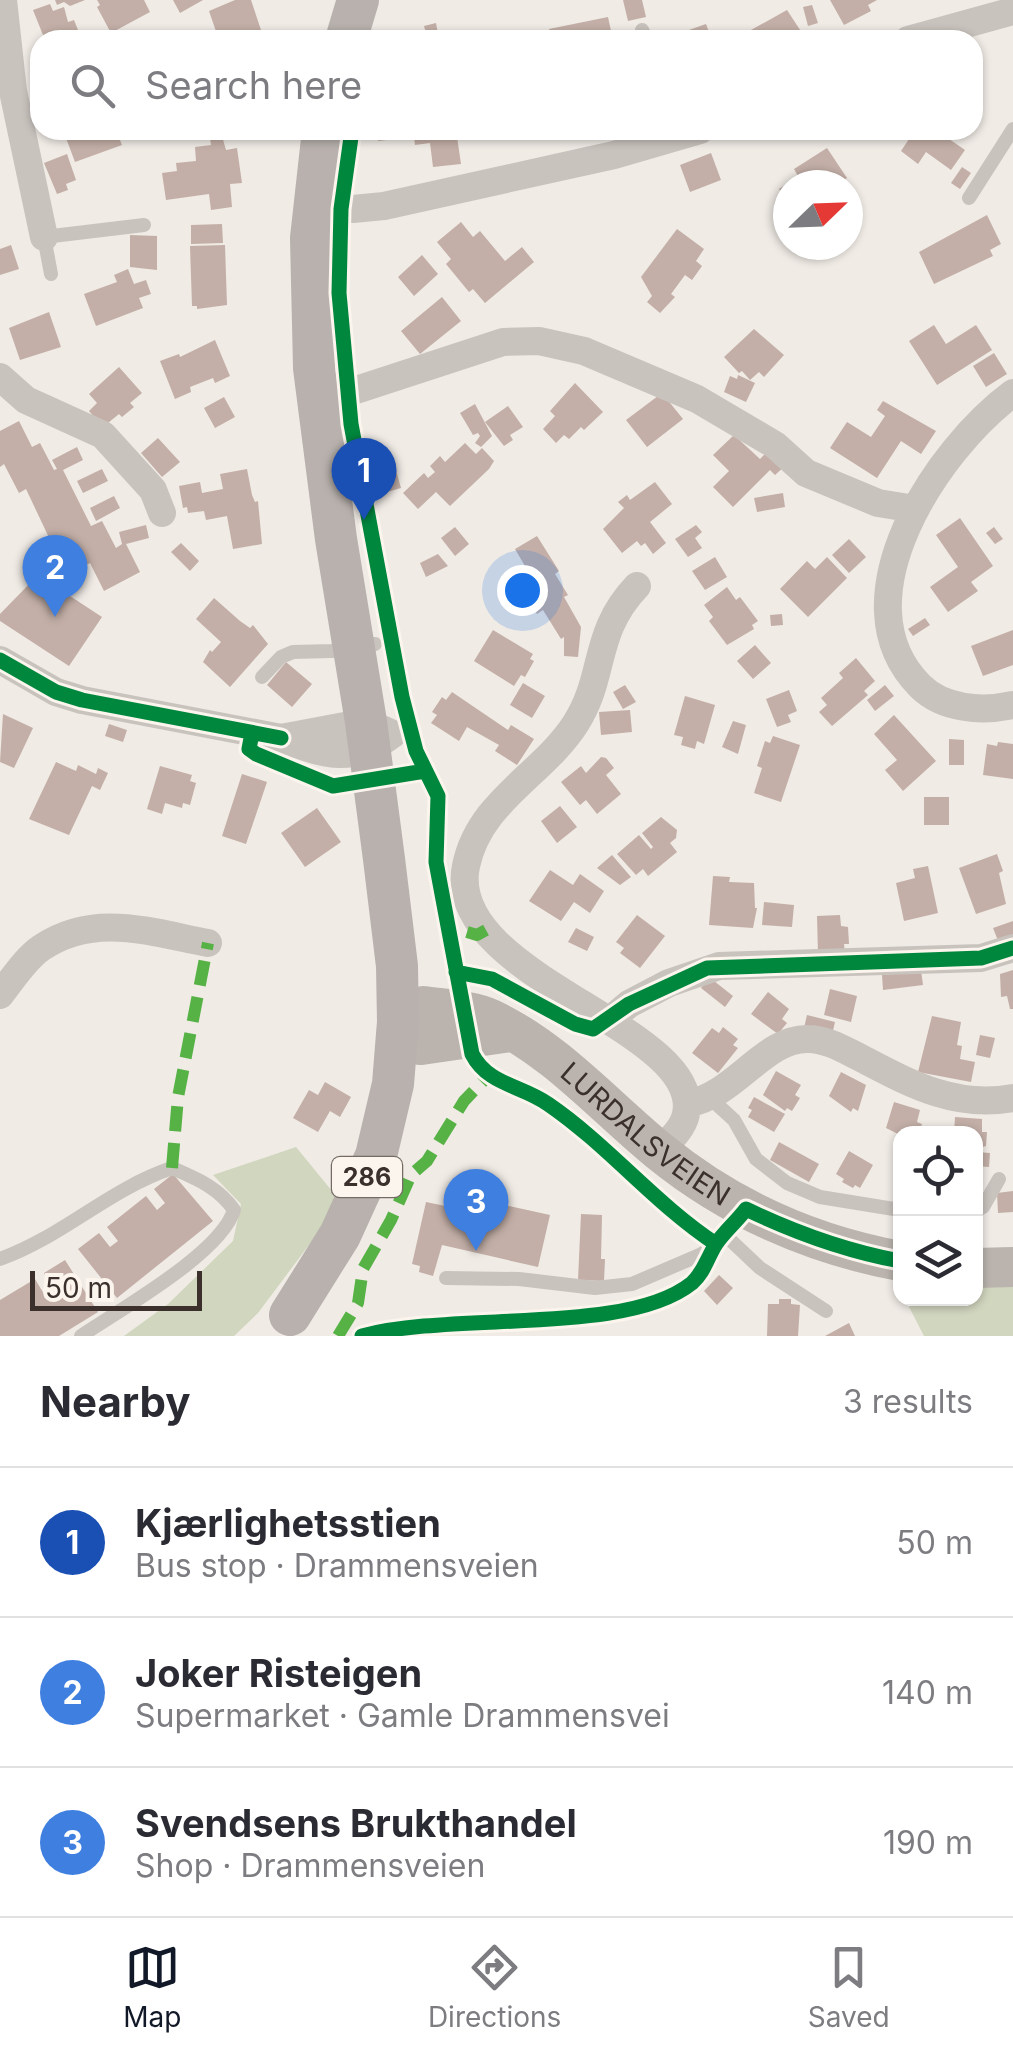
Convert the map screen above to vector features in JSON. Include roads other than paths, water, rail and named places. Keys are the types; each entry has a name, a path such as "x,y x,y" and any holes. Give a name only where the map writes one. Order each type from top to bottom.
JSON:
{"main road":[{"path":"349,30 358,0"},
{"name":"286","path":"280,1326 340,1235 376,1156 414,1024 396,954 365,646 336,540 318,396 310,301 313,204 322,140"},
{"name":"LURDALSVEIEN","path":"414,1024 510,1032 546,1050 736,1222 800,1234 893,1259"},
{"path":"983,1268 1013,1268"}],"street":[{"path":"2,0 12,91 44,237"},
{"path":"944,30 1013,11"},
{"path":"313,204 353,209 384,206 614,155 663,140"},
{"path":"318,396 376,384 503,342 539,342 584,351 697,399 775,446 806,472 878,503 916,509"},
{"path":"0,377 26,400 103,434 153,490 162,512"},
{"path":"1013,393 965,438 916,509 886,594 895,654 924,691 947,704 973,708 1013,704"},
{"path":"637,586 608,625 577,721 491,813 471,851 464,880 473,912 497,942 543,980 643,1044 699,1101"},
{"path":"0,660 35,682 82,700 280,738 376,736"},
{"path":"0,995 40,948 83,930 105,925 208,943"},
{"path":"609,1020 629,1004 706,968 981,958 1013,948"},
{"path":"659,1151 699,1101 774,1049 811,1038 839,1047 939,1096 961,1100 1013,1098"}],"lane":[{"path":"969,198 1013,129"},
{"path":"51,274 44,237 144,225"},
{"path":"262,677 285,654 365,646"},
{"path":"699,1101 734,1120 756,1159 788,1183 820,1197 893,1209"},
{"path":"0,1260 45,1238 106,1198 172,1168 211,1185 227,1199 234,1210 222,1236 81,1336"},
{"path":"983,1207 999,1179"},
{"path":"446,1278 519,1279 612,1288 689,1261 736,1222 760,1268 826,1311"}],"place":[{"name":"Kjærlighetsstien","path":"364,520"},
{"name":"Joker Risteigen","path":"55,617"},
{"name":"Svendsens Brukthandel","path":"476,1251"}]}
